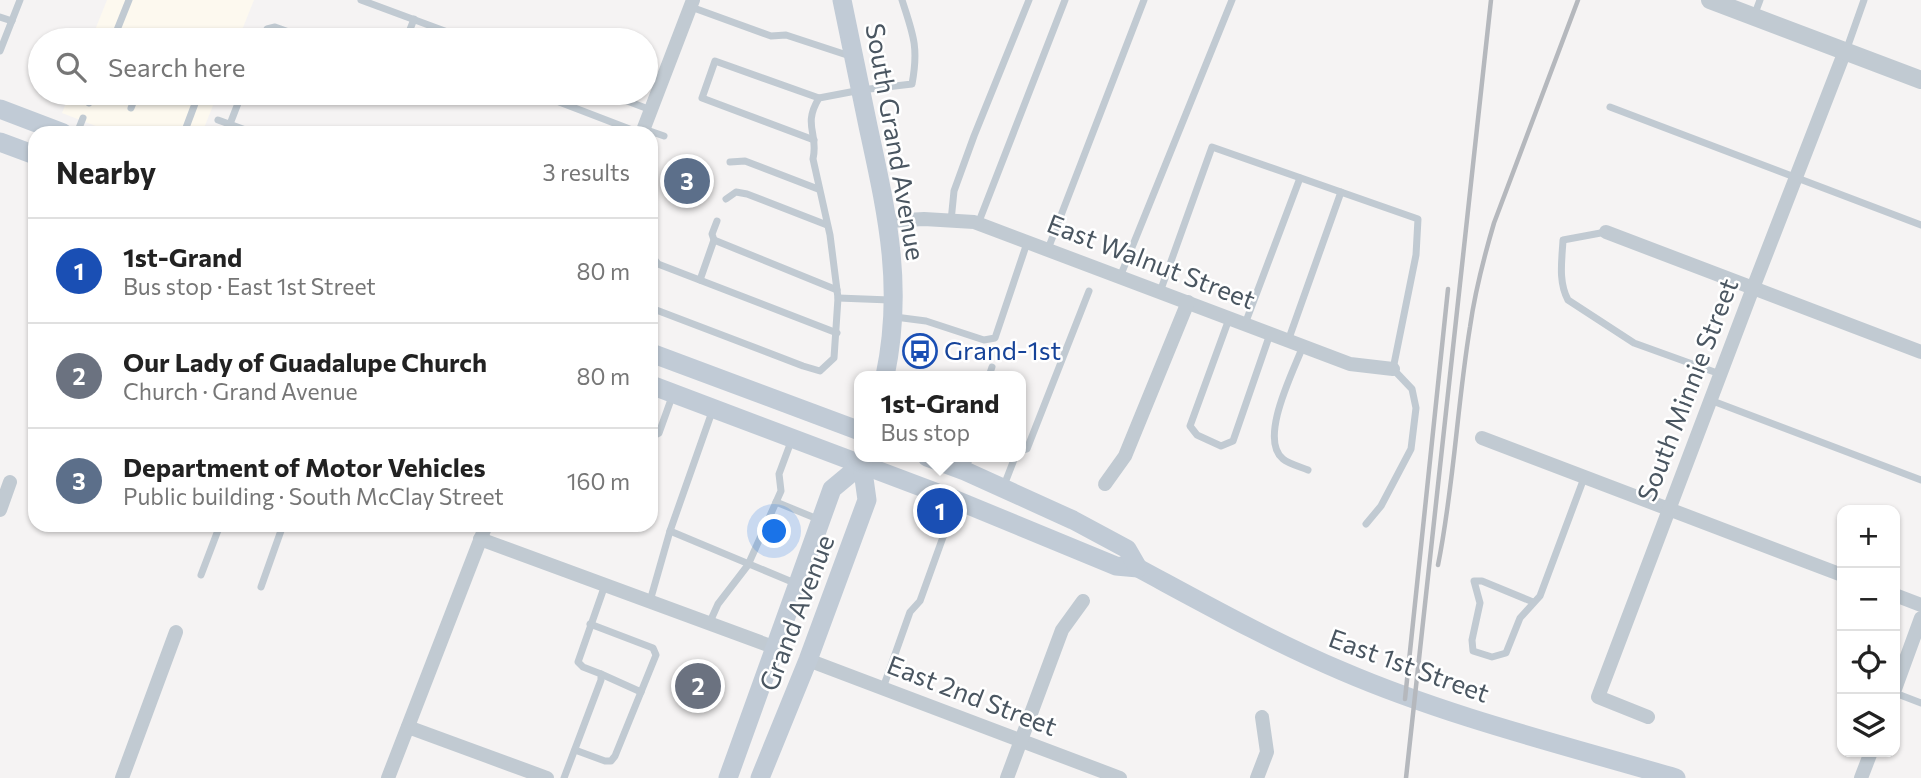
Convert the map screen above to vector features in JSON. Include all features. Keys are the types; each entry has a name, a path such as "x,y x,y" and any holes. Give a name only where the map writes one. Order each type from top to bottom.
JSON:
{"main road":[{"name":"South Grand Avenue","path":"842,0 889,221 894,309 886,371"},
{"path":"0,109 45,126"},
{"path":"0,142 28,152"},
{"path":"658,356 854,429"},
{"name":"East 1st Street","path":"658,388 792,438 854,457"},
{"name":"Grand Avenue","path":"728,778 832,489 861,462"},
{"name":"Grand Avenue","path":"760,778 808,660 867,500 863,462"},
{"name":"East 1st Street","path":"868,462 1116,566 1138,568 1269,638 1343,672 1443,710 1676,778"},
{"name":"East 1st Street","path":"967,464 1003,488 1073,520 1127,549 1138,568"}],"street":[{"path":"1710,0 1756,8 1845,51 1921,80"},
{"path":"658,92 692,3"},
{"name":"South Minnie Street","path":"1648,717 1598,697 1752,288 1845,51"},
{"path":"644,126 653,105"},
{"name":"East Walnut Street","path":"889,221 924,219 978,224 1350,364 1393,369"},
{"path":"1606,232 1921,352"},
{"path":"1105,484 1125,456 1188,302"},
{"path":"1482,438 1837,573"},
{"path":"0,510 10,482"},
{"path":"388,778 483,532 604,585 776,648"},
{"path":"1900,597 1921,605"},
{"path":"1007,778 1062,630 1083,601"},
{"path":"1900,677 1921,618"},
{"path":"122,778 176,632"},
{"name":"East 2nd Street","path":"808,660 1120,778"},
{"path":"1257,778 1266,751 1262,717"},
{"path":"408,727 547,778"},
{"path":"1861,778 1869,757"}],"lane":[{"path":"0,51 20,0"},
{"path":"118,28 129,0"},
{"path":"361,0 437,28"},
{"path":"814,140 702,98 715,61 819,98 912,84 917,59 915,40 902,0"},
{"path":"951,221 954,191 1029,0"},
{"path":"978,224 1065,0"},
{"path":"1048,249 1144,0"},
{"path":"1120,276 1232,0"},
{"path":"1845,51 1864,0"},
{"path":"692,3 771,36 786,35 854,58"},
{"path":"0,17 12,21"},
{"path":"411,28 414,19"},
{"path":"658,311 820,371 834,358 837,294 827,225 813,159 815,149 811,111 819,98"},
{"path":"187,126 194,105"},
{"path":"230,124 237,105"},
{"path":"568,105 626,126"},
{"path":"638,105 651,110"},
{"path":"1610,107 1921,225"},
{"path":"80,126 83,118"},
{"path":"218,120 235,126"},
{"path":"658,135 664,136"},
{"path":"1160,292 1212,146 1418,219 1416,255 1393,369 1412,389 1416,408 1411,449 1381,506 1366,524"},
{"path":"730,162 745,161 818,189"},
{"path":"1245,324 1300,178"},
{"path":"726,199 736,192 747,194 827,225"},
{"path":"1288,341 1341,192"},
{"path":"700,280 714,240 712,234 717,221"},
{"path":"1606,232 1563,240 1561,275 1568,300 1634,343 1720,374"},
{"path":"714,240 837,294 894,309 984,340 995,338 1027,241"},
{"path":"658,264 837,333"},
{"path":"1026,449 1089,291"},
{"path":"1230,318 1190,426 1197,435 1221,446 1233,442 1270,334"},
{"path":"1303,346 1278,411 1273,433 1278,453 1283,460 1308,470"},
{"path":"991,371 992,367"},
{"path":"658,434 674,394"},
{"path":"1710,400 1921,480"},
{"path":"650,601 670,531 714,409"},
{"path":"709,624 718,604 748,565 781,491 779,474 792,438"},
{"path":"1003,488 1013,462"},
{"path":"1533,602 1482,581 1474,581 1480,603 1472,640 1473,651 1493,657 1506,653 1520,618 1540,596 1584,477"},
{"path":"883,689 910,612 920,601 956,500"},
{"path":"776,502 821,520"},
{"path":"670,531 798,584"},
{"path":"201,575 217,532"},
{"path":"261,587 281,532"},
{"path":"604,585 578,662 583,667 641,692"},
{"path":"575,750 611,761 657,652 590,624"},
{"path":"564,778 599,687 601,674"},
{"path":"1900,693 1921,703"}],"shaded area":[{"path":"107,0 254,0 243,28 96,28"},
{"path":"65,105 213,105 205,126 96,126 62,113"}],"railway":[{"path":"1406,778 1491,0"},
{"path":"1438,565 1472,314 1480,274 1494,223 1578,0"},
{"path":"1405,699 1448,289"}],"place":[{"name":"Department of Motor Vehicles","path":"687,181"},
{"name":"Grand-1st","path":"920,351"},
{"name":"1st-Grand","path":"940,511"},
{"name":"Our Lady of Guadalupe Church","path":"698,686"}]}
